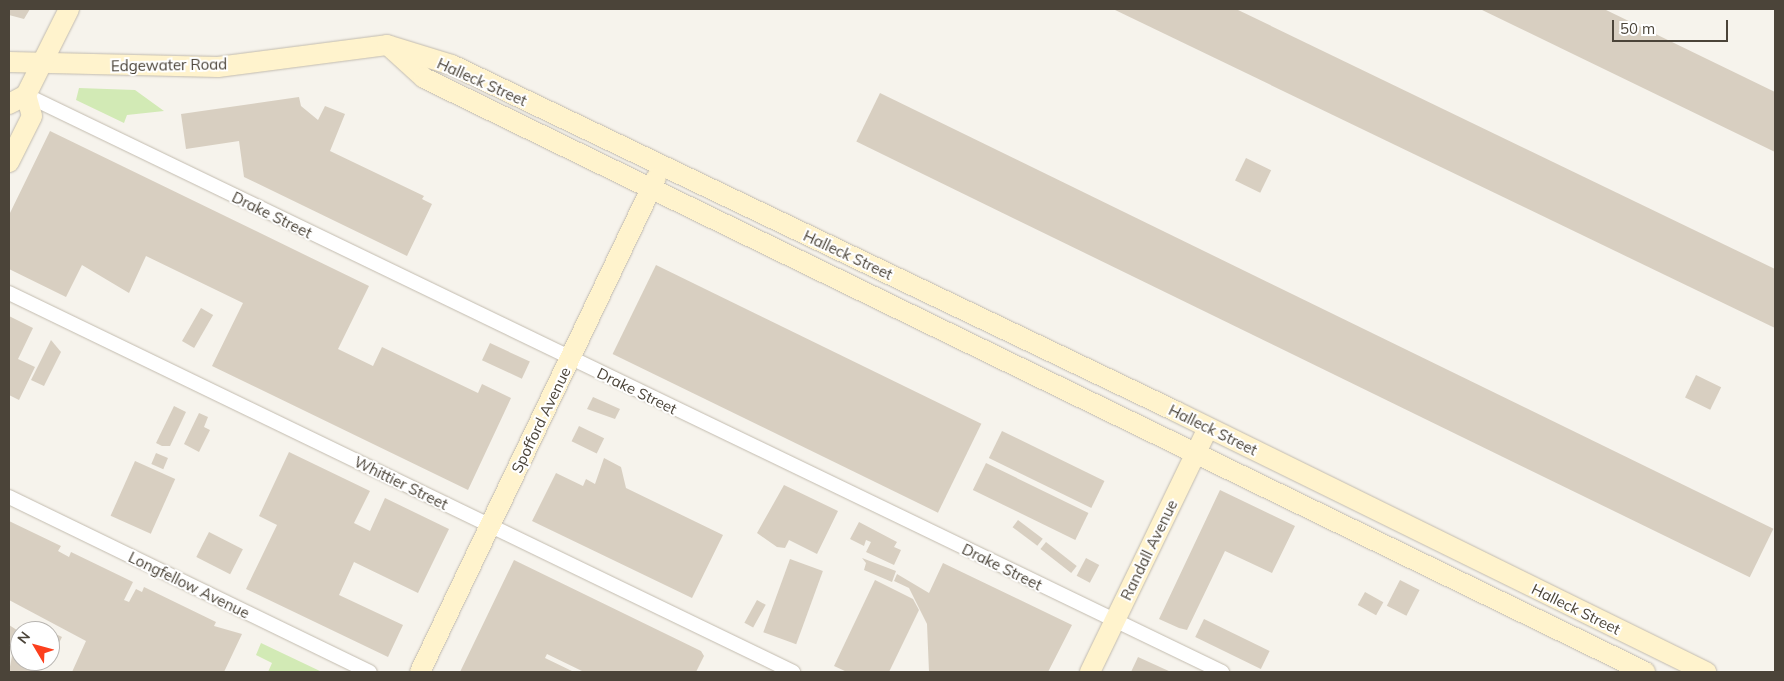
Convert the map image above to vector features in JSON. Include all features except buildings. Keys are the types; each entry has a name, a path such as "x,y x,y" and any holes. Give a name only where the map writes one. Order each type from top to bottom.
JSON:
{"main road":[{"path":"9,162 32,116 14,95 41,66 69,9"},
{"name":"Edgewater Road","path":"9,62 41,66 218,66 388,44"},
{"name":"Halleck Street","path":"388,44 452,66 1208,428 1706,672"},
{"name":"Halleck Street","path":"388,44 415,74 1642,672"},
{"name":"Spofford Avenue","path":"420,672 661,167"},
{"name":"Randall Avenue","path":"1090,672 1208,428"},
{"path":"1642,672 1652,646"}],"street":[{"name":"Drake Street","path":"14,95 1222,672"},
{"name":"Whittier Street","path":"9,293 793,672"},
{"name":"Longfellow Avenue","path":"9,497 370,672"}],"green space":[{"path":"79,88 135,90 164,111 127,115 124,123 76,100"},
{"path":"261,643 322,672 268,672 272,663 256,655"}]}
